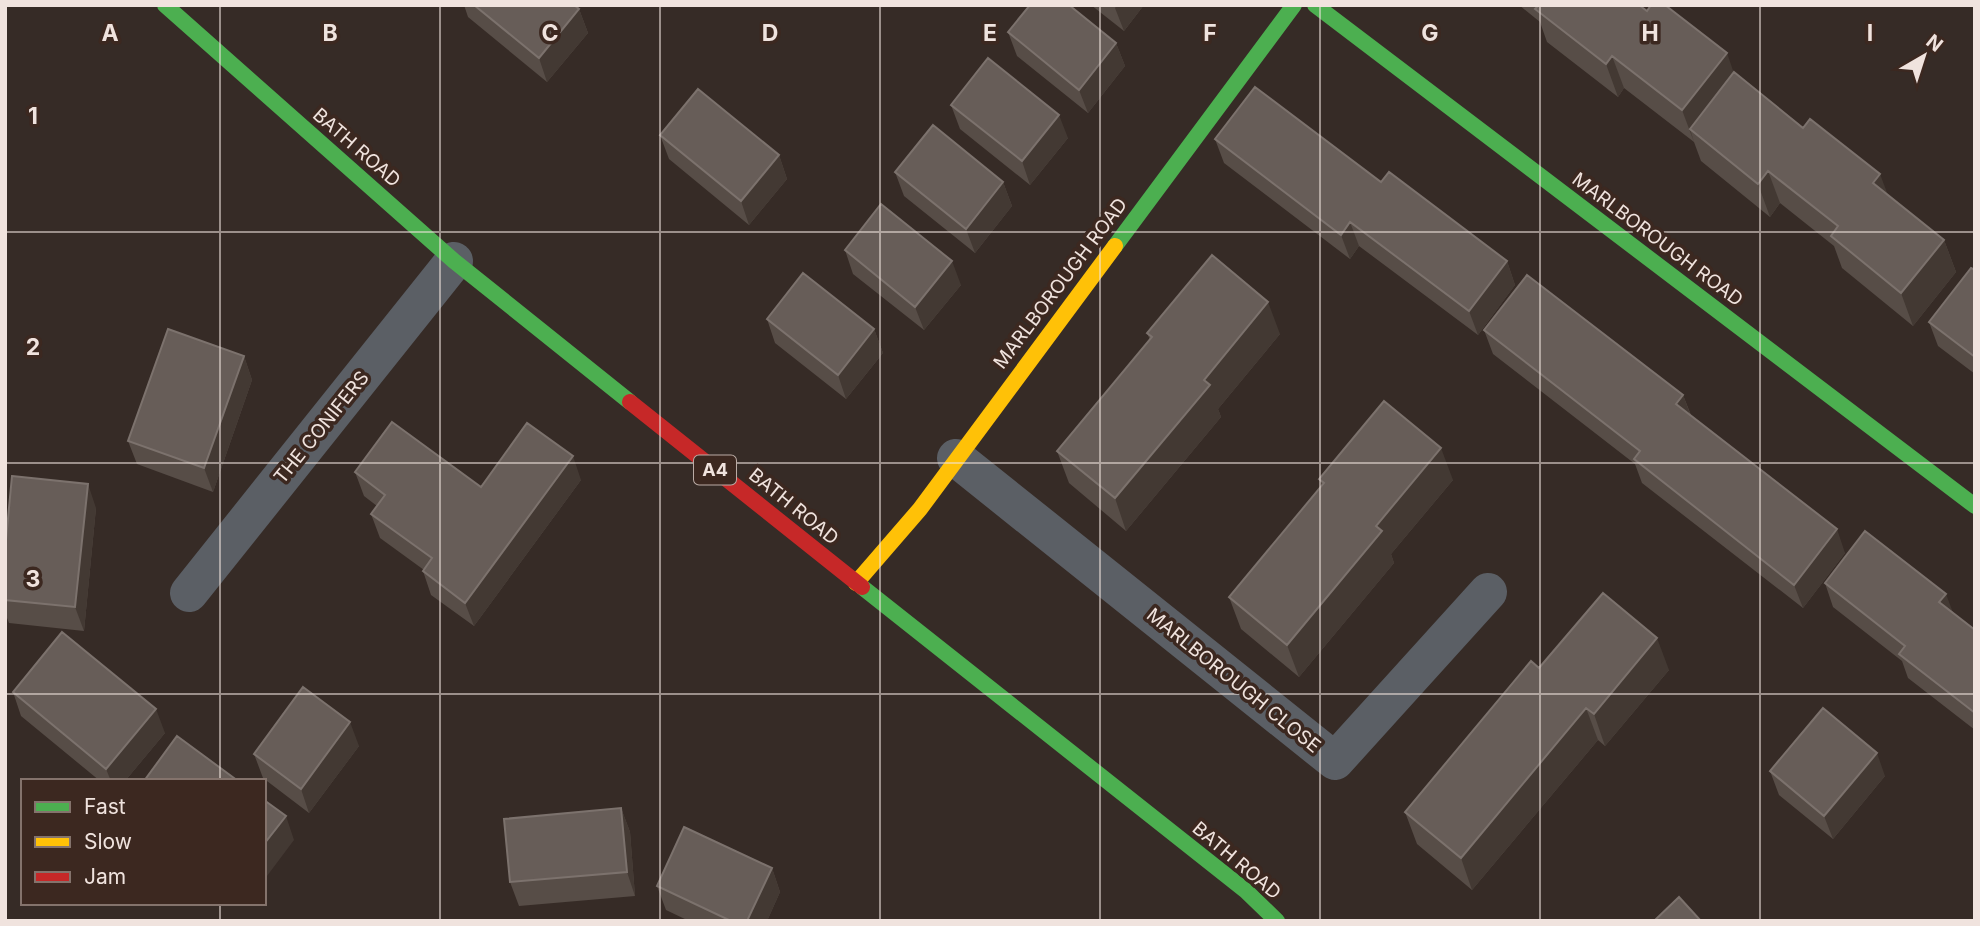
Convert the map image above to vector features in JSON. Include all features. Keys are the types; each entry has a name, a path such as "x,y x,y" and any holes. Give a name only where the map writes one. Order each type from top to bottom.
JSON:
{"street":[{"name":"BATH ROAD","path":"166,5 454,261 1246,891 1277,921"},
{"name":"MARLBOROUGH ROAD","path":"856,583 920,509 1294,5"},
{"name":"MARLBOROUGH ROAD","path":"1315,5 1975,506"},
{"name":"THE CONIFERS","path":"189,593 454,261"},
{"name":"MARLBOROUGH CLOSE","path":"956,458 1335,761 1488,592"}],"building":[{"path":"474,5 574,5 579,9 539,58"},
{"path":"1030,5 1069,5 1116,43 1079,90 1008,32"},
{"path":"1539,5 1639,5 1647,11 1651,5 1665,5 1727,53 1682,110 1612,56 1606,64 1535,9"},
{"path":"988,58 1059,115 1022,161 951,105"},
{"path":"1734,72 1803,128 1810,119 1880,174 1873,183 1944,240 1901,293 1831,236 1838,226 1768,171 1758,184 1690,129"},
{"path":"1255,87 1381,182 1389,172 1507,261 1469,311 1350,222 1341,235 1215,139"},
{"path":"698,89 779,155 741,201 660,135"},
{"path":"933,125 1003,182 966,229 895,172"},
{"path":"881,204 952,261 915,307 845,250"},
{"path":"1212,255 1268,302 1204,380 1210,385 1115,498 1057,451 1152,337 1147,333"},
{"path":"1971,268 1975,270 1975,357 1929,322"},
{"path":"803,273 874,329 838,375 767,319"},
{"path":"1527,275 1683,395 1676,404 1837,529 1794,585 1634,459 1640,451 1484,330"},
{"path":"168,329 244,356 204,468 128,441"},
{"path":"1384,401 1441,448 1376,526 1382,531 1287,645 1229,597 1324,483 1319,479"},
{"path":"392,422 481,487 527,423 573,456 465,603 423,571 432,558 371,514 385,495 355,472"},
{"path":"12,476 88,484 75,607 5,600 5,550"},
{"path":"1865,531 1946,594 1939,602 1975,630 1975,713 1899,654 1905,646 1825,583"},
{"path":"1603,593 1657,638 1594,714 1586,708 1461,858 1405,812 1531,661 1539,668"},
{"path":"62,632 156,709 106,769 13,692"},
{"path":"303,687 350,722 301,789 254,754"},
{"path":"1823,708 1877,753 1824,816 1770,771"},
{"path":"177,736 235,779 145,779"},
{"path":"266,801 286,816 266,841"},
{"path":"621,808 627,872 510,882 504,819"},
{"path":"684,827 772,868 747,921 731,921 657,886"},
{"path":"1679,897 1701,921 1654,921"}],"traffic: fast":[{"path":"165,5 454,261 630,402"},
{"path":"1115,246 1294,5"},
{"path":"1315,5 1975,506"},
{"path":"862,587 1246,891 1277,921"}],"traffic: slow":[{"path":"856,583 920,509 1115,246"}],"traffic: jam":[{"path":"630,402 862,587"}]}
